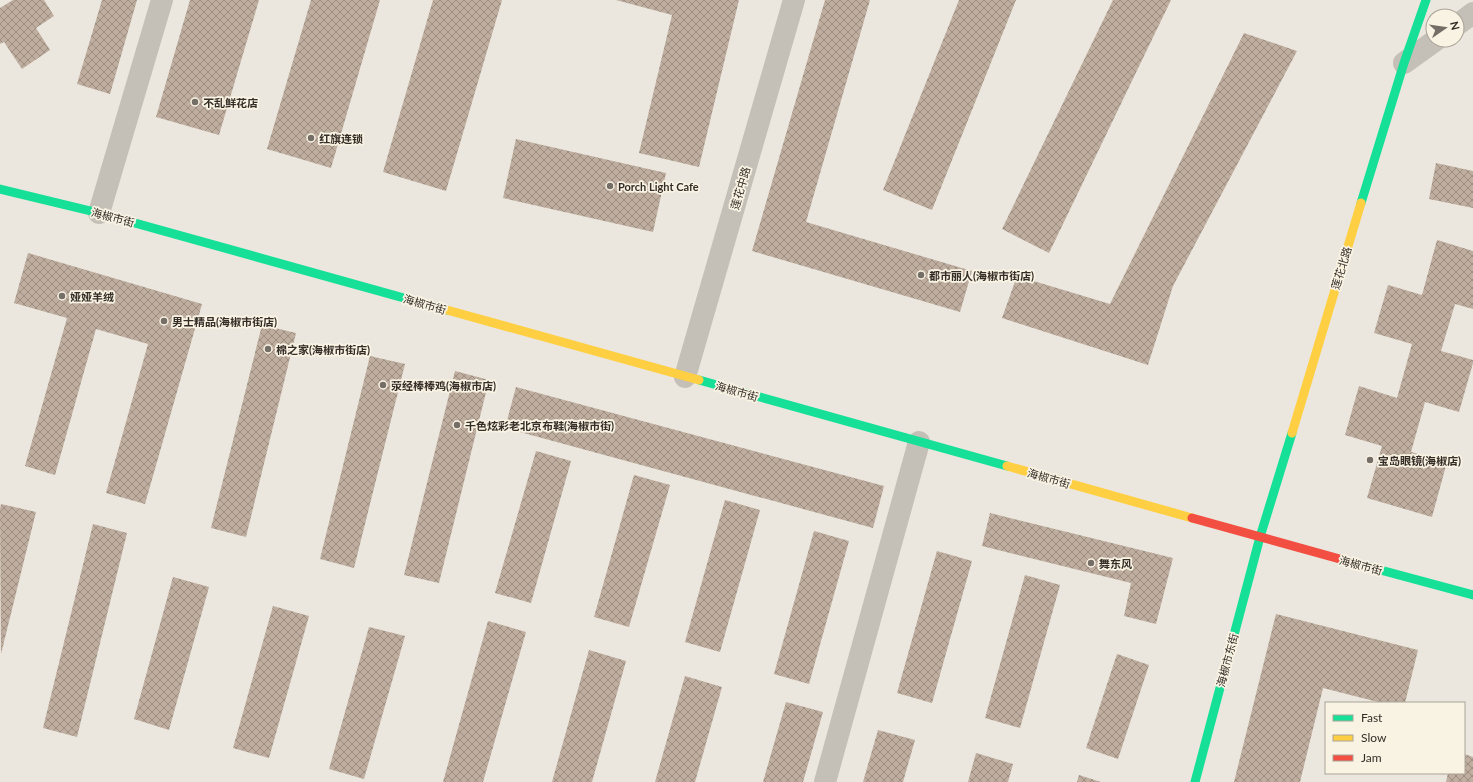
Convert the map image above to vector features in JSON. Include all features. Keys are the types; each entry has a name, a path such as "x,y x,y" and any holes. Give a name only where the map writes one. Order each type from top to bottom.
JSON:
{"street":[{"path":"99,213 162,0"},
{"name":"莲花中路","path":"685,377 794,0"},
{"name":"莲花北路","path":"1260,537 1404,63 1426,0"},
{"path":"1404,63 1425,48"},
{"name":"海椒市街","path":"0,189 99,213 1473,595"},
{"path":"825,782 919,442"},
{"name":"海椒市东街","path":"1195,782 1260,537"}],"building":[{"path":"13,0 44,0 54,16 36,28 50,50 22,69 4,42 0,44 0,8"},
{"path":"102,0 137,0 110,94 77,84"},
{"path":"190,0 259,0 219,135 156,117"},
{"path":"311,0 380,0 331,168 267,149"},
{"path":"433,0 502,0 446,191 383,172"},
{"path":"616,0 739,0 699,167 639,153 672,15"},
{"path":"825,0 870,0 806,222 972,271 960,312 752,251"},
{"path":"959,0 1016,0 932,210 883,190"},
{"path":"1113,0 1171,0 1049,253 1002,229"},
{"path":"1244,33 1297,51 1173,286 1148,365 1002,318 1017,276 1110,304"},
{"path":"516,139 666,173 653,232 503,198"},
{"path":"1436,163 1473,171 1473,208 1429,199"},
{"path":"1437,240 1473,251 1473,309 1455,304 1441,351 1473,360 1473,363 1459,412 1425,402 1411,452 1447,462 1432,517 1367,498 1382,446 1345,435 1359,386 1397,398 1412,344 1374,333 1388,285 1422,295"},
{"path":"28,253 202,304 145,504 106,493 148,344 96,329 55,475 25,466 67,318 14,303"},
{"path":"262,325 296,333 246,537 211,528"},
{"path":"370,356 405,364 354,568 320,559"},
{"path":"455,371 489,380 439,583 404,575"},
{"path":"516,387 884,486 873,528 505,428"},
{"path":"536,451 571,461 531,603 495,593"},
{"path":"634,475 670,485 629,627 594,617"},
{"path":"725,500 760,510 720,652 685,642"},
{"path":"1,504 36,512 1,654 0,509"},
{"path":"990,513 1173,558 1156,624 1124,616 1131,583 982,546"},
{"path":"93,524 127,533 77,737 43,728"},
{"path":"814,531 849,541 809,684 774,674"},
{"path":"937,551 972,561 932,703 897,693"},
{"path":"1025,575 1060,585 1020,728 985,718"},
{"path":"173,577 209,587 169,730 134,719"},
{"path":"273,606 309,616 269,758 233,748"},
{"path":"1276,614 1418,650 1405,702 1378,702 1323,688 1300,782 1234,782"},
{"path":"488,621 526,632 483,782 443,782"},
{"path":"369,627 405,636 364,779 329,769"},
{"path":"589,650 626,661 592,782 552,782"},
{"path":"1117,654 1149,665 1118,759 1086,748"},
{"path":"685,676 722,687 695,782 655,782"},
{"path":"786,702 823,712 803,782 763,782"},
{"path":"878,730 915,740 903,782 863,782"},
{"path":"976,753 1013,764 1008,782 968,782"},
{"path":"1465,754 1473,757 1473,782 1446,782 1448,774 1465,774"},
{"path":"1079,775 1101,782 1077,782"}],"traffic: fast":[{"path":"1361,203 1404,63 1426,0"},
{"path":"0,189 99,213 447,310"},
{"path":"699,380 1007,466"},
{"path":"1195,782 1260,537 1292,433"},
{"path":"1347,561 1473,595"}],"traffic: slow":[{"path":"1292,433 1361,203"},
{"path":"447,310 699,380"},
{"path":"1007,466 1192,518"}],"traffic: jam":[{"path":"1192,518 1347,561"}],"place":[{"name":"不乱鲜花店","path":"195,102"},
{"name":"红旗连锁","path":"311,138"},
{"name":"Porch Light Cafe","path":"610,186"},
{"name":"都市丽人(海椒市街店)","path":"921,275"},
{"name":"娅娅羊绒","path":"62,296"},
{"name":"男士精品(海椒市街店)","path":"164,321"},
{"name":"棉之家(海椒市街店)","path":"268,349"},
{"name":"荥经棒棒鸡(海椒市店)","path":"383,385"},
{"name":"千色炫彩老北京布鞋(海椒市街)","path":"457,425"},
{"name":"宝岛眼镜(海椒店)","path":"1370,460"},
{"name":"舞东风","path":"1091,563"}]}
